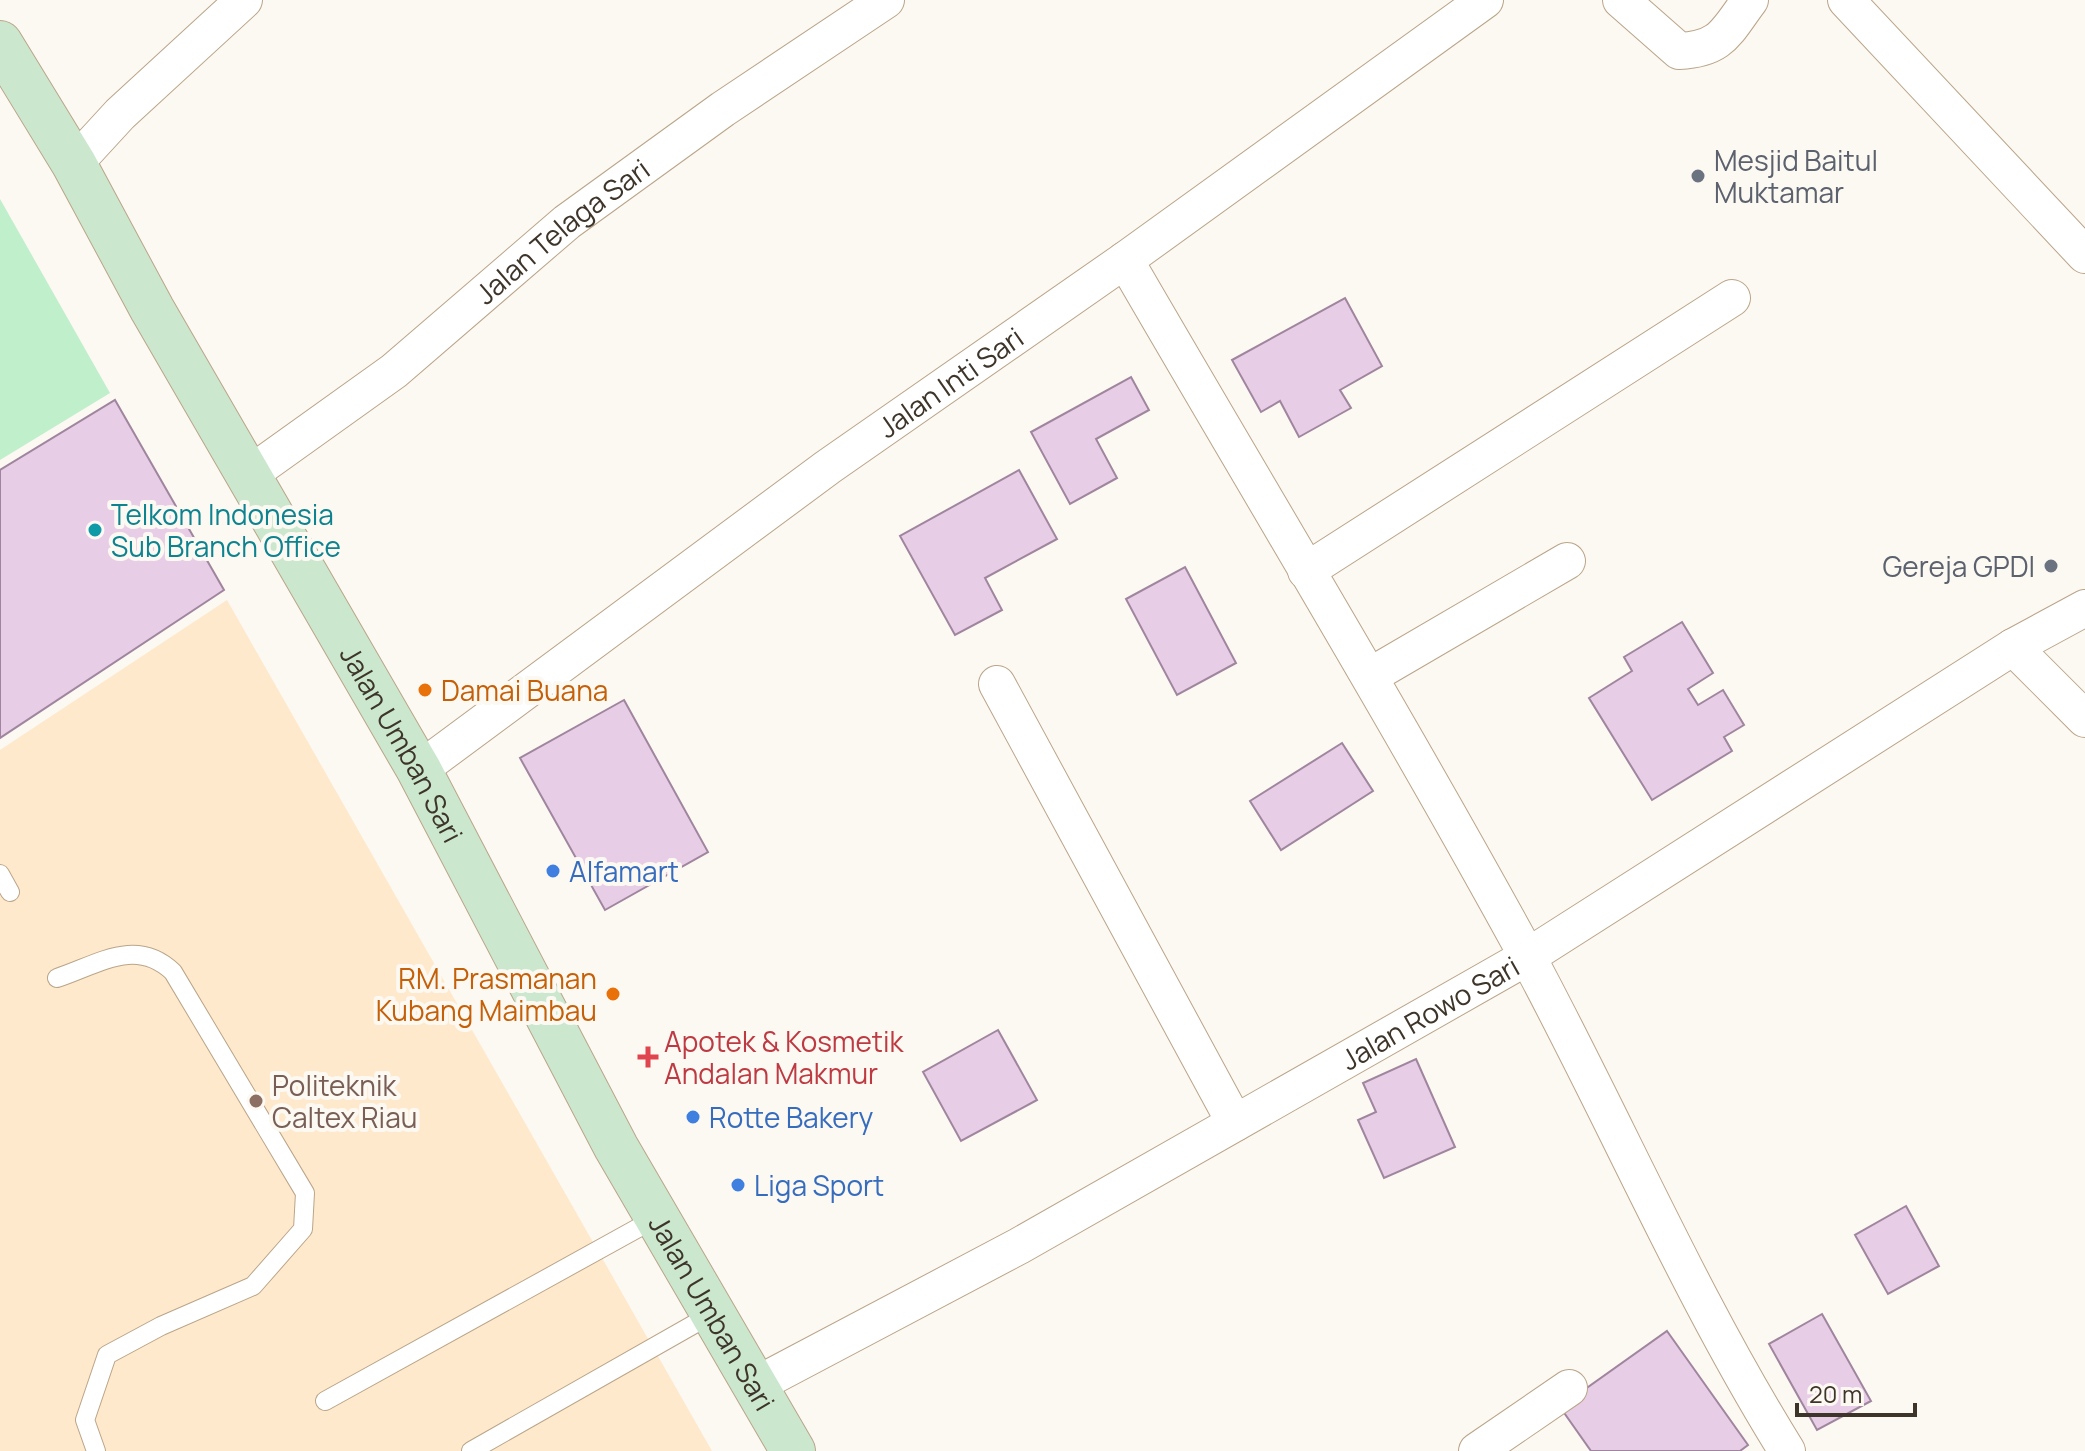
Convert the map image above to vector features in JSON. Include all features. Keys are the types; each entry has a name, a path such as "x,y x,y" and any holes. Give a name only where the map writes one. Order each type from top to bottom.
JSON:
{"main road":[{"name":"Jalan Umban Sari","path":"0,43 74,164 152,309 419,770 616,1147 793,1451"}],"street":[{"path":"74,164 120,114 244,0"},
{"name":"Jalan Telaga Sari","path":"250,474 394,371 567,222 723,109 886,0"},
{"name":"Jalan Inti Sari","path":"419,770 828,467 1125,260 1485,0"},
{"path":"1621,0 1679,51 1704,50 1721,38 1750,0"},
{"path":"1846,0 2085,255"},
{"path":"1125,260 1370,676 1527,957 1735,1368 1787,1451"},
{"path":"1306,571 1732,298"},
{"path":"1370,676 1567,561"},
{"name":"Jalan Rowo Sari","path":"756,1385 1019,1246 1527,957 2013,647 2085,608"},
{"path":"2013,647 2085,719"},
{"path":"997,684 1235,1123"},
{"path":"1477,1451 1569,1388"}],"lane":[{"path":"0,874 10,892"},
{"path":"57,978 126,955 157,957 173,972 305,1193 303,1229 253,1286 161,1326 107,1355 85,1420 96,1451"},
{"path":"325,1401 658,1217"},
{"path":"471,1451 712,1314"}],"shaded area":[{"name":"Politeknik Caltex Riau","path":"227,600 712,1451 0,1451 0,750"}],"green space":[{"path":"0,199 110,393 0,460"}],"building":[{"path":"1345,298 1382,366 1340,390 1351,408 1299,437 1280,401 1261,412 1232,360"},
{"path":"1131,377 1149,410 1096,439 1117,478 1070,504 1031,432"},
{"name":"Telkom Indonesia Sub Branch Office","path":"115,400 224,590 0,738 0,470"},
{"path":"1019,470 1057,539 985,578 1002,610 955,635 900,536"},
{"path":"1185,567 1236,663 1177,695 1126,599"},
{"path":"1682,622 1713,673 1688,689 1698,705 1723,690 1744,725 1724,737 1732,751 1652,800 1589,698 1632,671 1624,657"},
{"path":"624,700 708,852 605,910 520,758"},
{"path":"1342,743 1373,791 1281,850 1250,801"},
{"path":"998,1030 1037,1100 961,1141 923,1072"},
{"path":"1416,1059 1455,1147 1384,1178 1358,1120 1376,1112 1363,1083"},
{"path":"1906,1206 1939,1266 1888,1294 1855,1235"},
{"path":"1822,1314 1871,1401 1817,1430 1769,1344"},
{"path":"1667,1331 1748,1445 1740,1451 1591,1451 1560,1407"}],"place":[{"name":"Mesjid Baitul Muktamar","path":"1698,176"},
{"name":"Telkom Indonesia Sub Branch Office","path":"95,530"},
{"name":"Gereja GPDI","path":"2051,566"},
{"name":"Damai Buana","path":"425,690"},
{"name":"Alfamart","path":"553,871"},
{"name":"RM. Prasmanan Kubang Maimbau","path":"613,994"},
{"name":"Apotek & Kosmetik Andalan Makmur","path":"648,1057"},
{"name":"Politeknik Caltex Riau","path":"256,1101"},
{"name":"Rotte Bakery","path":"693,1117"},
{"name":"Liga Sport","path":"738,1185"}]}
